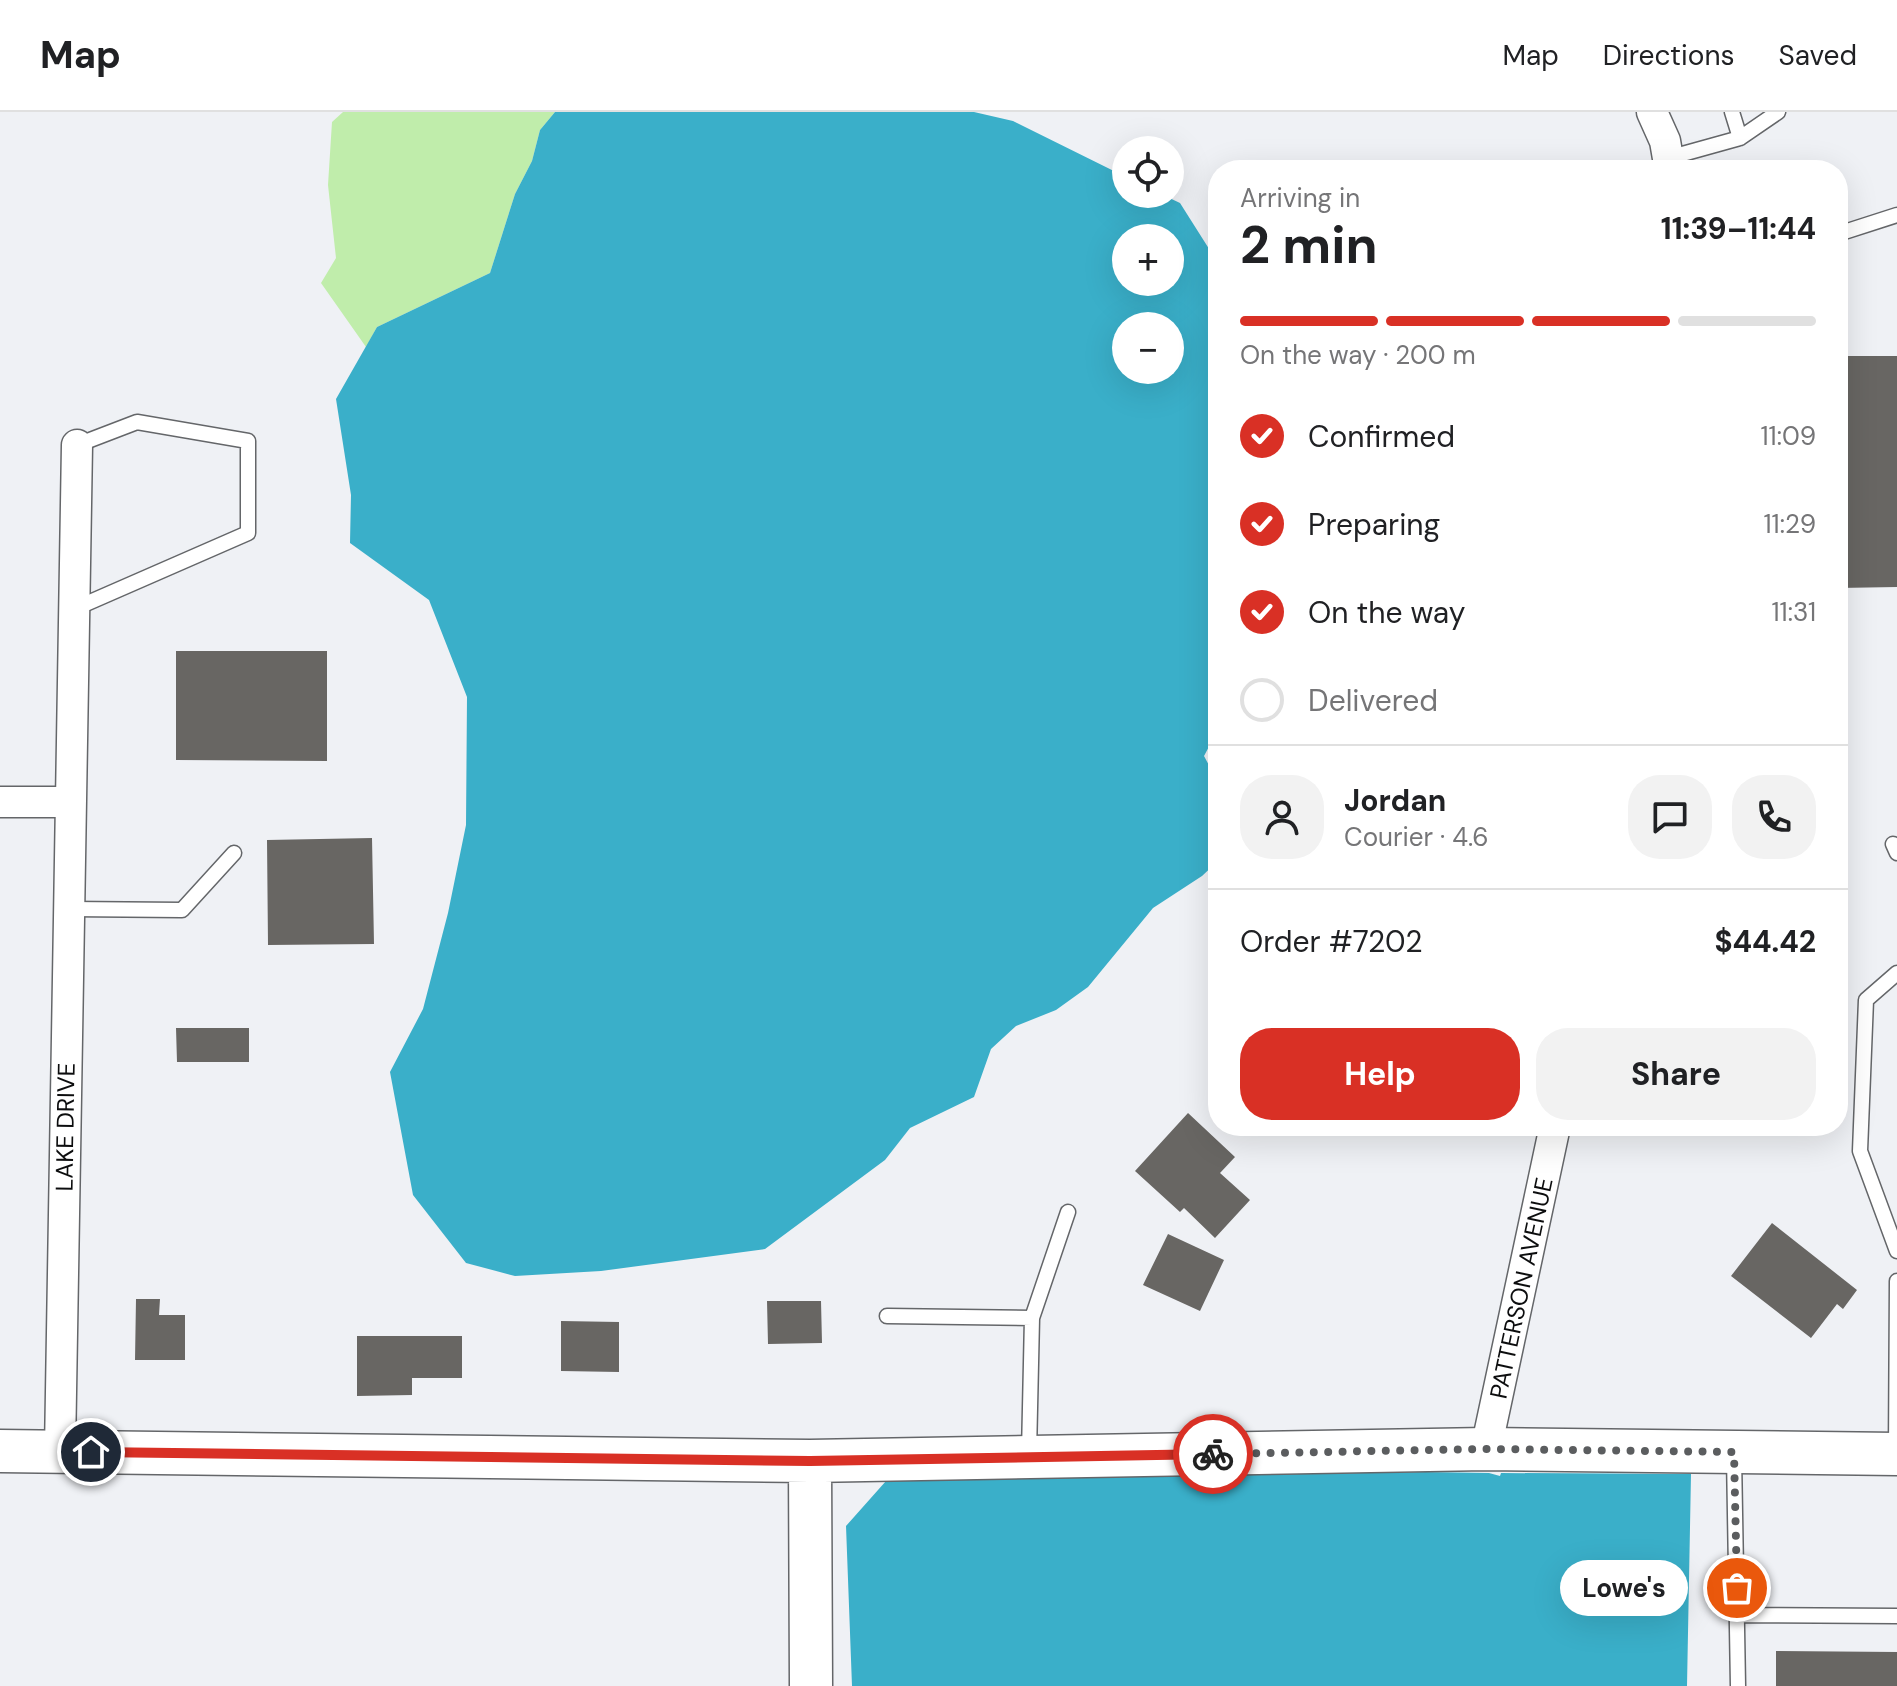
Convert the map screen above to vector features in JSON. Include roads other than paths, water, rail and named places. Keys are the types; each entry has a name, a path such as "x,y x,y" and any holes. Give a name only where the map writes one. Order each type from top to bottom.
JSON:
{"street":[{"path":"1652,112 1665,141 1668,160"},
{"name":"LAKE DRIVE","path":"60,1451 77,445"},
{"path":"0,802 71,802"},
{"name":"PATTERSON AVENUE","path":"1486,1449 1553,1136"},
{"path":"0,1451 810,1461 1486,1449 1896,1454"},
{"path":"810,1461 811,1686"}],"lane":[{"path":"1732,112 1740,138"},
{"path":"1680,160 1740,138 1778,112"},
{"path":"1848,231 1897,215"},
{"path":"74,609 248,533 248,441 137,422 77,445"},
{"path":"69,909 182,910 234,853"},
{"path":"1897,973 1866,1000 1860,1151 1897,1251"},
{"path":"1029,1457 1032,1318 1068,1212"},
{"path":"1896,1454 1897,1281"},
{"path":"887,1316 1032,1318"},
{"path":"1734,1452 1738,1686"},
{"path":"1738,1615 1897,1616"}],"water":[{"path":"555,112 974,112 1013,121 1112,170 1112,208 1183,208 1208,247 1208,748 1204,756 1208,763 1208,870 1153,908 1088,987 1056,1010 1016,1026 991,1049 974,1097 910,1128 885,1160 765,1249 601,1271 515,1276 466,1263 413,1195 390,1072 423,1009 448,913 466,825 467,697 429,600 350,543 351,495 336,399 377,327 490,273 515,194 532,161 540,130"},
{"path":"1489,1473 1500,1476 1501,1473 1691,1474 1687,1686 852,1686 846,1526 886,1481"}],"place":[{"name":"Lowe's","path":"1737,1588"}]}
